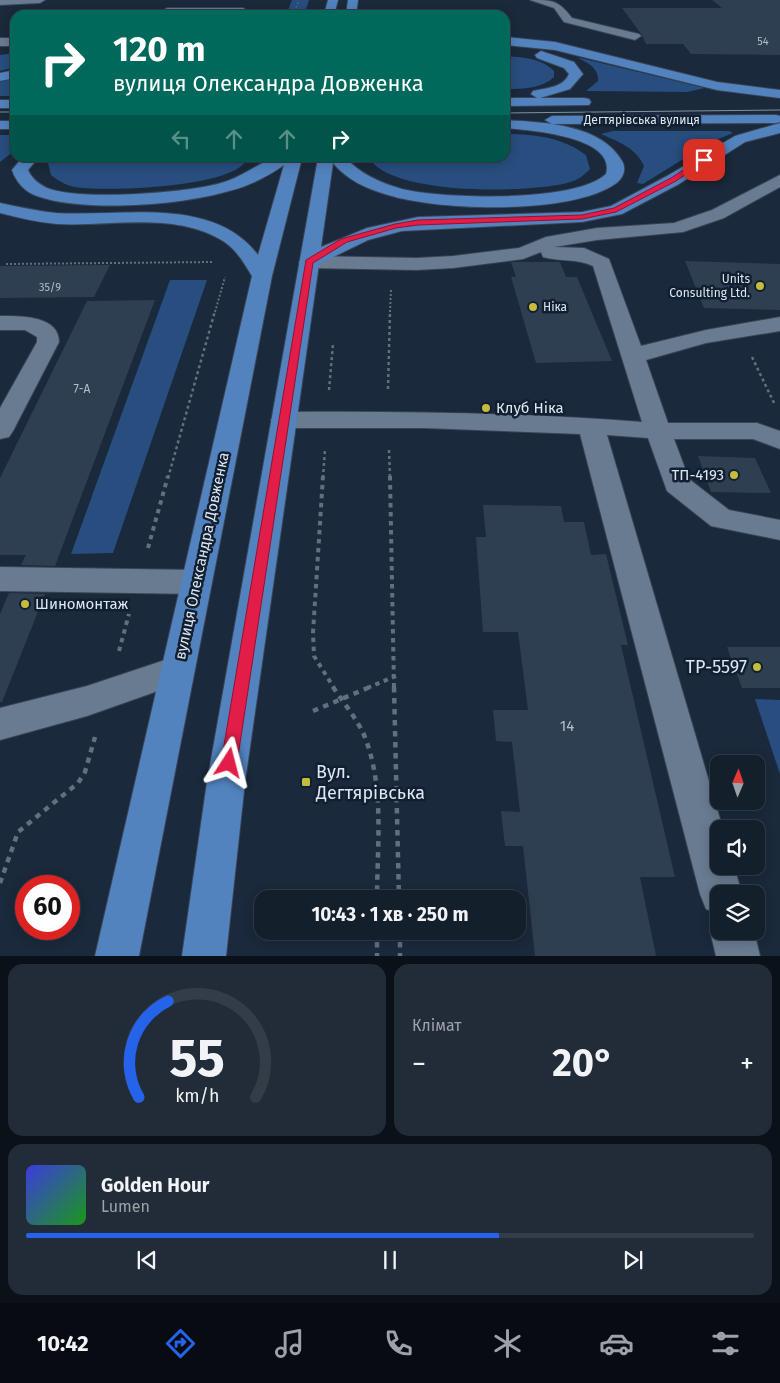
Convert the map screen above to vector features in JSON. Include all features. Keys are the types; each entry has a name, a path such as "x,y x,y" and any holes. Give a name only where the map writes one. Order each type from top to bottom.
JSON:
{"main road":[{"path":"510,42 555,46 717,86 780,94"},
{"path":"510,51 550,57 569,65 576,74 571,84 555,91 510,99"},
{"name":"Дегтярівська вулиця","path":"510,100 601,102"},
{"path":"724,101 780,101"},
{"name":"Дегтярівська вулиця","path":"510,123 780,119"},
{"path":"342,162 355,175 385,189 422,198 457,200 545,198 578,194 601,186 615,174 614,159 607,150 597,143 548,128 510,124"},
{"path":"309,262 344,241 395,226 418,223 582,217 616,210 673,180 740,139 780,128"},
{"path":"27,162 20,170 29,185 44,193 85,199 202,192 247,180 276,162"},
{"name":"вулиця Олександра Довженка","path":"117,956 262,276 293,162"},
{"path":"204,956 226,782 325,162"},
{"path":"0,208 52,219 152,219 190,222 229,237 245,251 262,276"}],"lane":[{"path":"0,2 40,0"},
{"path":"535,0 553,1 568,20 635,36"},
{"path":"523,253 546,243 597,234 676,228 718,214 780,180"},
{"path":"309,262 392,264 453,262 523,253 584,254 602,263 677,484 721,519 779,531"},
{"path":"0,324 30,323 41,327 48,335 48,342 0,431"},
{"path":"634,356 668,344 737,330 780,324"},
{"path":"284,420 388,418 591,425 658,431 757,431 780,441"},
{"path":"591,425 719,885"},
{"path":"0,579 196,582"},
{"path":"0,724 87,701 177,670"},
{"path":"734,940 738,956"}],"path":[{"path":"6,264 219,262"},
{"path":"392,264 388,418 396,676 399,890"},
{"path":"333,340 314,656 339,699 364,736 378,797 377,890"},
{"path":"749,352 776,405"},
{"path":"313,711 396,676"},
{"path":"377,940 377,956"},
{"path":"400,940 400,956"}],"shaded area":[{"path":"292,0 309,0 306,10 288,10"},
{"path":"10,54 10,68 0,71 0,55"},
{"path":"510,56 538,61 554,71 554,77 544,84 510,89"},
{"path":"578,58 705,88 687,92 586,91 598,81 598,76 592,66"},
{"path":"10,79 10,96 0,96 0,82"},
{"path":"613,131 729,131 733,133 709,143 643,184 637,183 644,166 641,160 626,146 601,134"},
{"path":"510,134 537,136 567,144 586,155 590,169 574,181 567,183 522,189 493,190 431,185 404,179 382,170 373,162 510,162"},
{"path":"0,135 10,135 10,154 0,162"},
{"path":"243,162 238,168 221,176 196,182 168,186 112,189 68,185 51,175 48,163"},
{"path":"170,280 207,280 113,553 71,554"},
{"path":"755,699 780,700 780,774"}],"building":[{"path":"712,0 780,0 780,55 691,54 683,44 646,44 642,35 622,8 722,8"},
{"path":"685,261 780,264 780,310 704,308"},
{"path":"511,262 560,262 566,277 577,277 612,361 536,363 511,277 516,277"},
{"path":"110,265 94,297 0,298 0,266"},
{"path":"155,300 55,566 21,565 26,555 0,555 0,478 87,301"},
{"name":"ТП-4193","path":"698,456 755,458 771,493 711,492"},
{"path":"483,505 561,506 564,522 584,522 591,555 606,554 628,645 621,645 675,877 640,877 656,956 535,956 523,846 505,846 501,811 520,812 512,742 496,741 493,710 528,710 518,632 483,632 476,537 486,537"},
{"path":"9,593 45,594 2,702 0,702 0,614"},
{"name":"ТР-5597","path":"727,647 780,647 780,688 742,688"}],"tram line":[{"path":"510,113 780,110"},
{"path":"0,112 10,112"}],"place":[{"name":"Units Consulting Ltd.","path":"760,286"},
{"name":"Ніка","path":"533,307"},
{"name":"Клуб Ніка","path":"486,408"},
{"name":"ТП-4193","path":"734,475"},
{"name":"Шиномонтаж","path":"25,604"},
{"name":"ТР-5597","path":"757,667"},
{"name":"Вул. Дегтярівська","path":"306,782"}],"route":[{"path":"229,763 309,262 344,241 395,226 418,223 582,217 616,210 673,180 704,160"}]}
